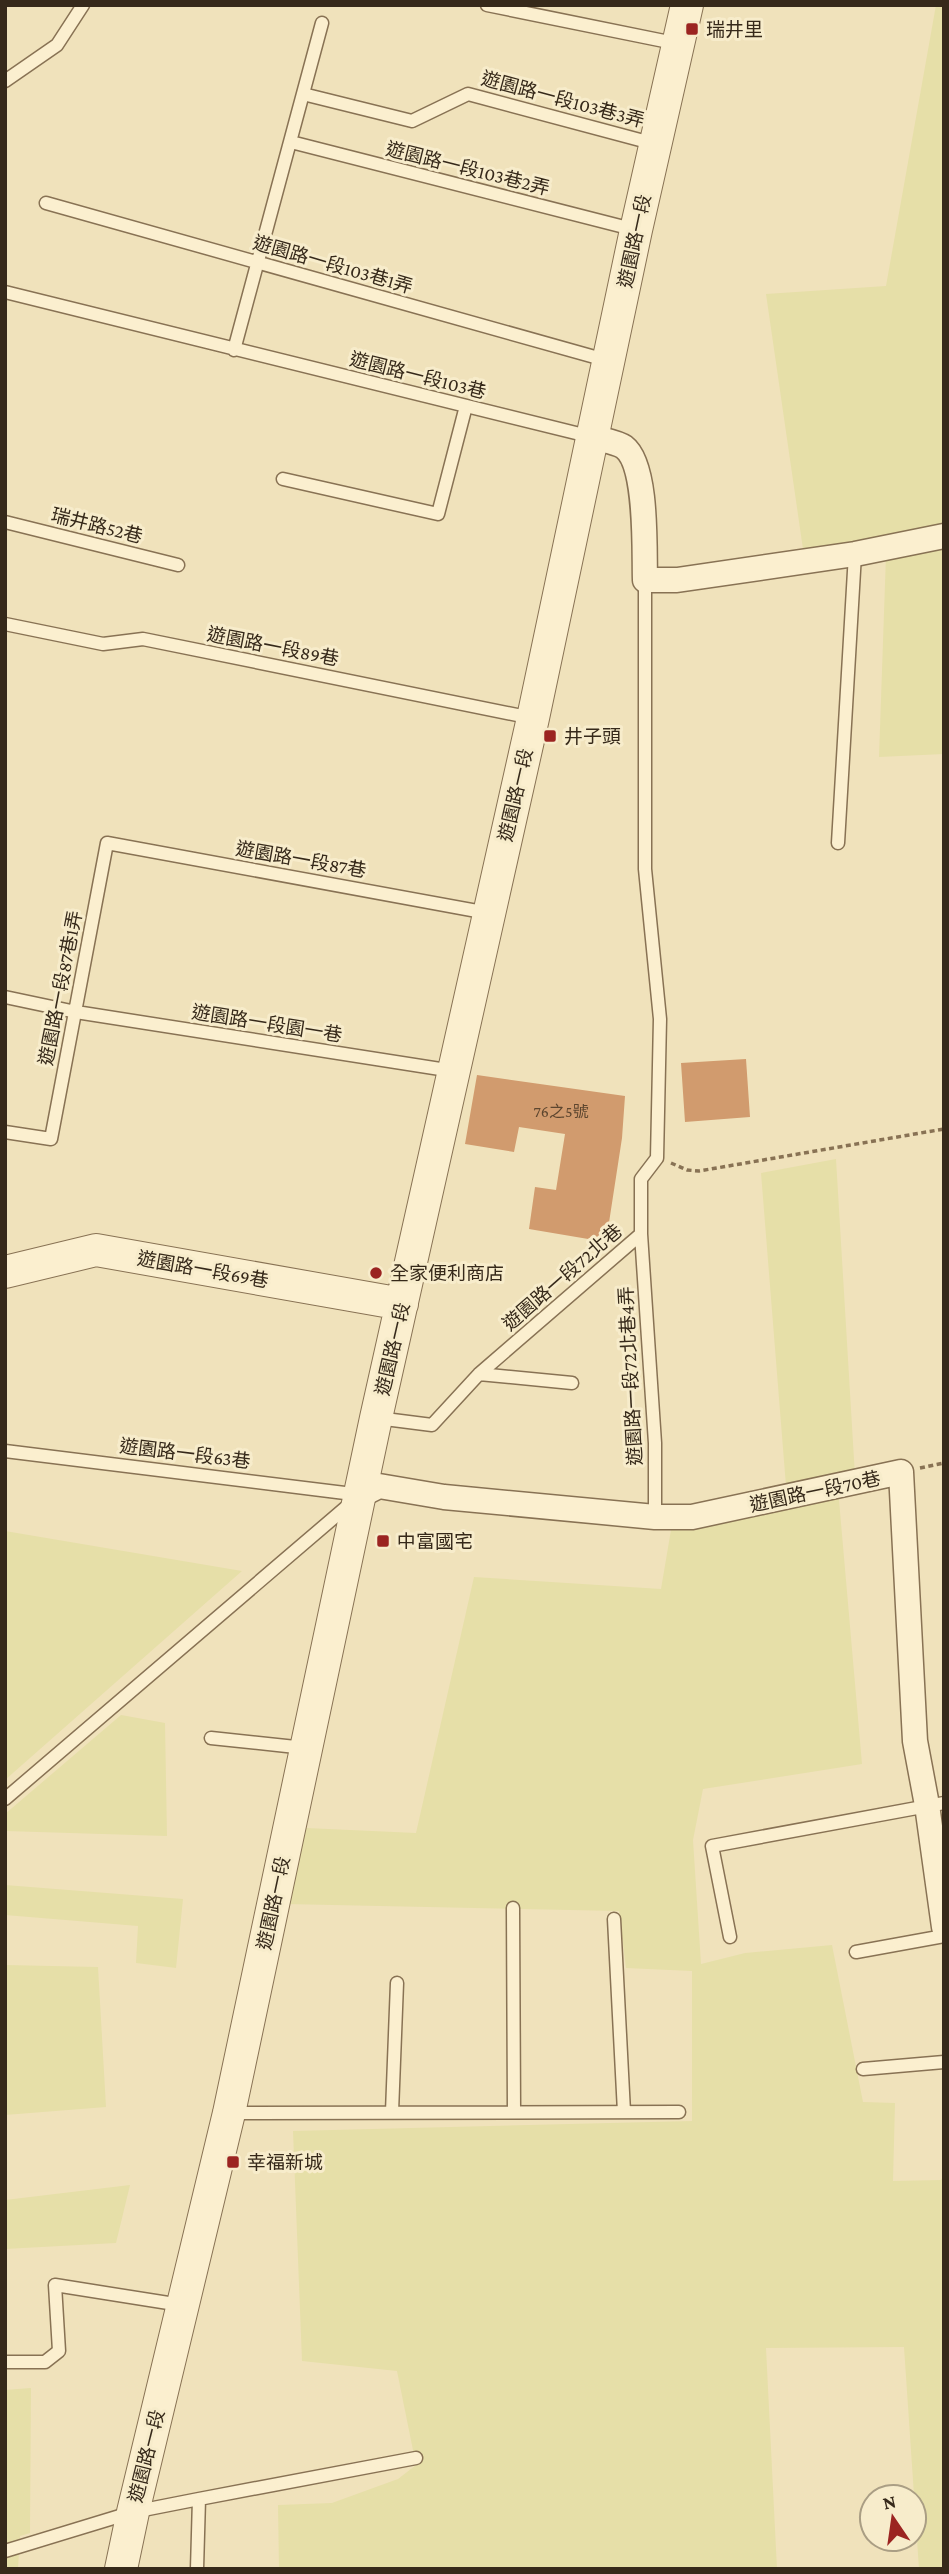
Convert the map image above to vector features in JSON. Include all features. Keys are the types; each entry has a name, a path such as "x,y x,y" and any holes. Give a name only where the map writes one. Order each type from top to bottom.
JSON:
{"street":[{"name":"遊園路一段","path":"121,2569 229,2113 376,1418 533,718 636,230 687,5"},
{"path":"593,437 624,447 636,466 641,482 645,580 677,580 855,554 944,536"},
{"name":"遊園路一段69巷","path":"5,1272 96,1250 402,1304"},
{"name":"遊園路一段70巷","path":"361,1495 379,1486 443,1497 655,1517 692,1517 901,1472 915,1741 936,1804 944,1927"}],"lane":[{"path":"5,81 57,45 83,5"},
{"path":"487,5 679,44"},
{"path":"234,350 322,23"},
{"name":"遊園路一段103巷3弄","path":"303,94 412,121 468,94 656,144"},
{"name":"遊園路一段103巷2弄","path":"291,142 636,230"},
{"name":"遊園路一段103巷1弄","path":"46,203 609,361"},
{"name":"遊園路一段103巷","path":"5,292 593,437"},
{"path":"283,479 438,514 466,407"},
{"name":"瑞井路52巷","path":"5,522 178,565"},
{"path":"838,843 855,554"},
{"path":"645,580 645,869 660,1019 657,1158"},
{"name":"遊園路一段89巷","path":"5,624 103,644 143,639 533,718"},
{"name":"遊園路一段87巷","path":"107,843 489,913"},
{"name":"遊園路一段87巷1弄","path":"5,1132 51,1139 107,843"},
{"name":"遊園路一段園一巷","path":"5,997 76,1012 453,1071"},
{"name":"遊園路一段72北巷","path":"376,1418 432,1425 479,1374 641,1234 641,1179 657,1158"},
{"name":"遊園路一段72北巷4弄","path":"641,1234 655,1443 655,1517"},
{"path":"479,1374 572,1383"},
{"name":"遊園路一段63巷","path":"5,1451 361,1495"},
{"path":"5,1799 361,1495"},
{"path":"211,1738 305,1748"},
{"path":"730,1937 712,1846 936,1804"},
{"path":"513,1908 513,2112"},
{"path":"614,1919 624,2112"},
{"path":"856,1952 944,1936"},
{"path":"392,2112 397,1983"},
{"path":"863,2069 944,2062"},
{"path":"229,2113 679,2112"},
{"path":"5,2362 45,2361 59,2350 55,2285 184,2306"},
{"path":"5,2551 133,2512 416,2458"},
{"path":"197,2569 199,2499"}],"path":[{"path":"657,1158 687,1170 699,1171 944,1129"}],"shaded area":[{"path":"936,5 944,5 944,754 879,757 886,555 804,556 766,294 886,286"},
{"path":"836,1159 855,1476 786,1486 761,1173"},
{"path":"843,1489 839,1500 862,1764 703,1789 693,1840 701,1964 745,1953 832,1945 863,2102 895,2103 893,2181 941,2180 944,2175 944,2569 919,2569 918,2553 928,2553 928,2483 913,2483 904,2347 766,2348 777,2569 279,2569 278,2505 332,2503 398,2479 416,2465 397,2371 302,2361 293,2131 692,2121 692,1971 626,1968 619,1911 285,1904 306,1828 416,1833 474,1577 661,1589 672,1524"},
{"path":"5,1531 242,1571 5,1780"},
{"path":"121,1715 165,1723 167,1836 5,1831 5,1814"},
{"path":"5,1885 183,1899 176,1968 136,1963 138,1926 5,1915"},
{"path":"5,1965 98,1967 106,2107 5,2115"},
{"path":"130,2185 116,2243 5,2249 5,2200"},
{"path":"31,2388 30,2533 20,2536 18,2569 5,2569 5,2390"}],"building":[{"path":"746,1059 750,1117 685,1122 681,1063"},
{"path":"477,1075 625,1096 622,1138 606,1242 529,1229 535,1187 556,1190 565,1134 519,1127 514,1152 465,1144"}],"place":[{"name":"瑞井里","path":"692,29"},
{"name":"井子頭","path":"550,736"},
{"name":"全家便利商店","path":"376,1273"},
{"name":"中富國宅","path":"383,1541"},
{"name":"幸福新城","path":"233,2162"}]}
